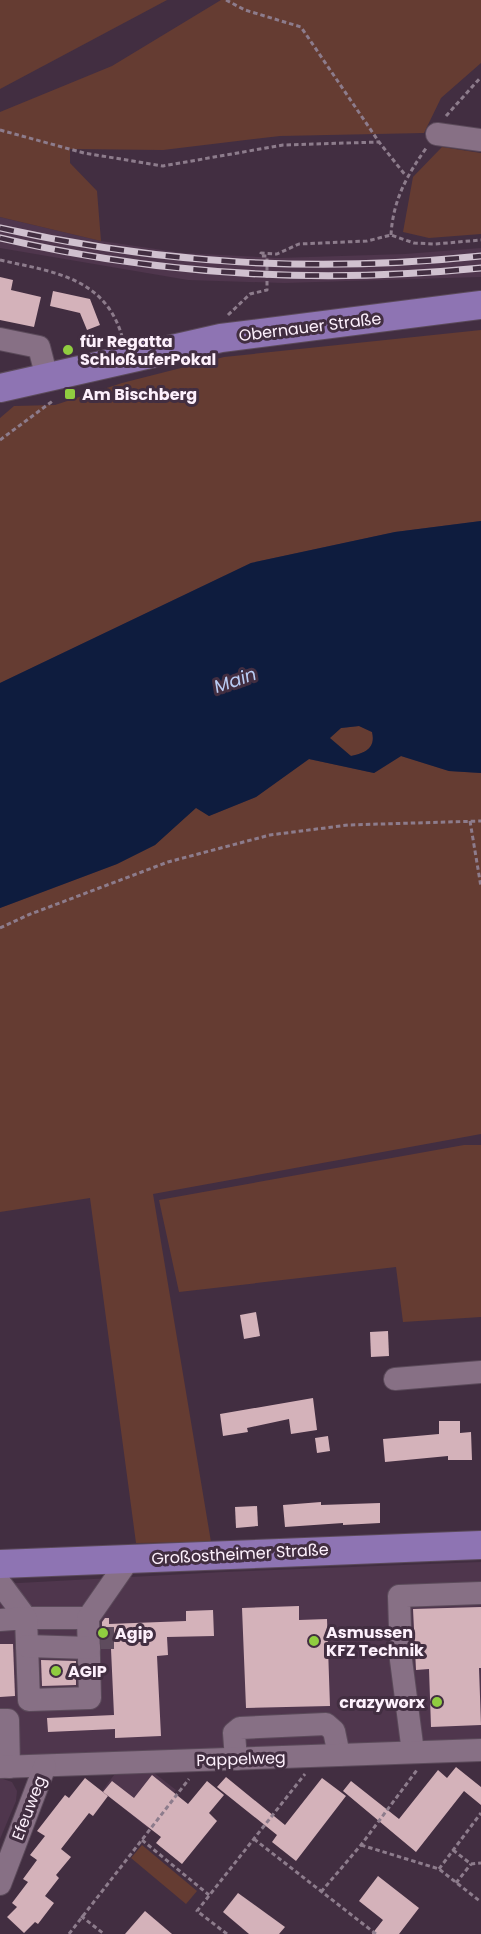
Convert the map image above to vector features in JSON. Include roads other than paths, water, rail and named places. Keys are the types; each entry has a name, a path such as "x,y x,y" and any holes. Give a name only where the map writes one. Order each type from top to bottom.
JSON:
{"main road":[{"name":"Obernauer Straße","path":"0,388 49,389 128,359 221,338 481,305"},
{"name":"Großostheimer Straße","path":"0,1564 481,1545"}],"street":[{"path":"437,134 481,140"},
{"path":"0,339 39,347 49,389"},
{"path":"395,1379 481,1372"},
{"path":"5,1767 4,1720 29,1700 90,1698 95,1633 129,1559"},
{"path":"0,1583 27,1632 29,1700"},
{"path":"421,1752 401,1660 399,1596 481,1593"},
{"path":"0,1620 27,1632 95,1633"},
{"path":"236,1759 234,1733 240,1728 326,1724 334,1731 329,1756"},
{"name":"Pappelweg","path":"5,1767 481,1750"},
{"name":"Efeuweg","path":"0,1884 45,1766"}],"water":[{"name":"Main","path":"481,521 481,773 449,771 401,756 374,773 309,759 256,797 209,816 196,808 155,845 117,864 0,908 0,683 251,563 395,532","holes":["359,726 372,732 371,746 351,756 330,738 341,728"]}],"tunnel":[{"path":"103,1618 103,1649"}],"railway":[{"path":"0,228 120,250 239,262 359,264 481,256"},
{"path":"0,238 119,261 239,273 360,275 481,268"}],"place":[{"name":"für Regatta SchloßuferPokal","path":"68,350"},
{"name":"Am Bischberg","path":"70,394"},
{"name":"Agip","path":"103,1633"},
{"name":"Asmussen KFZ Technik","path":"314,1641"},
{"name":"AGIP","path":"56,1671"},
{"name":"crazyworx","path":"437,1702"}]}
